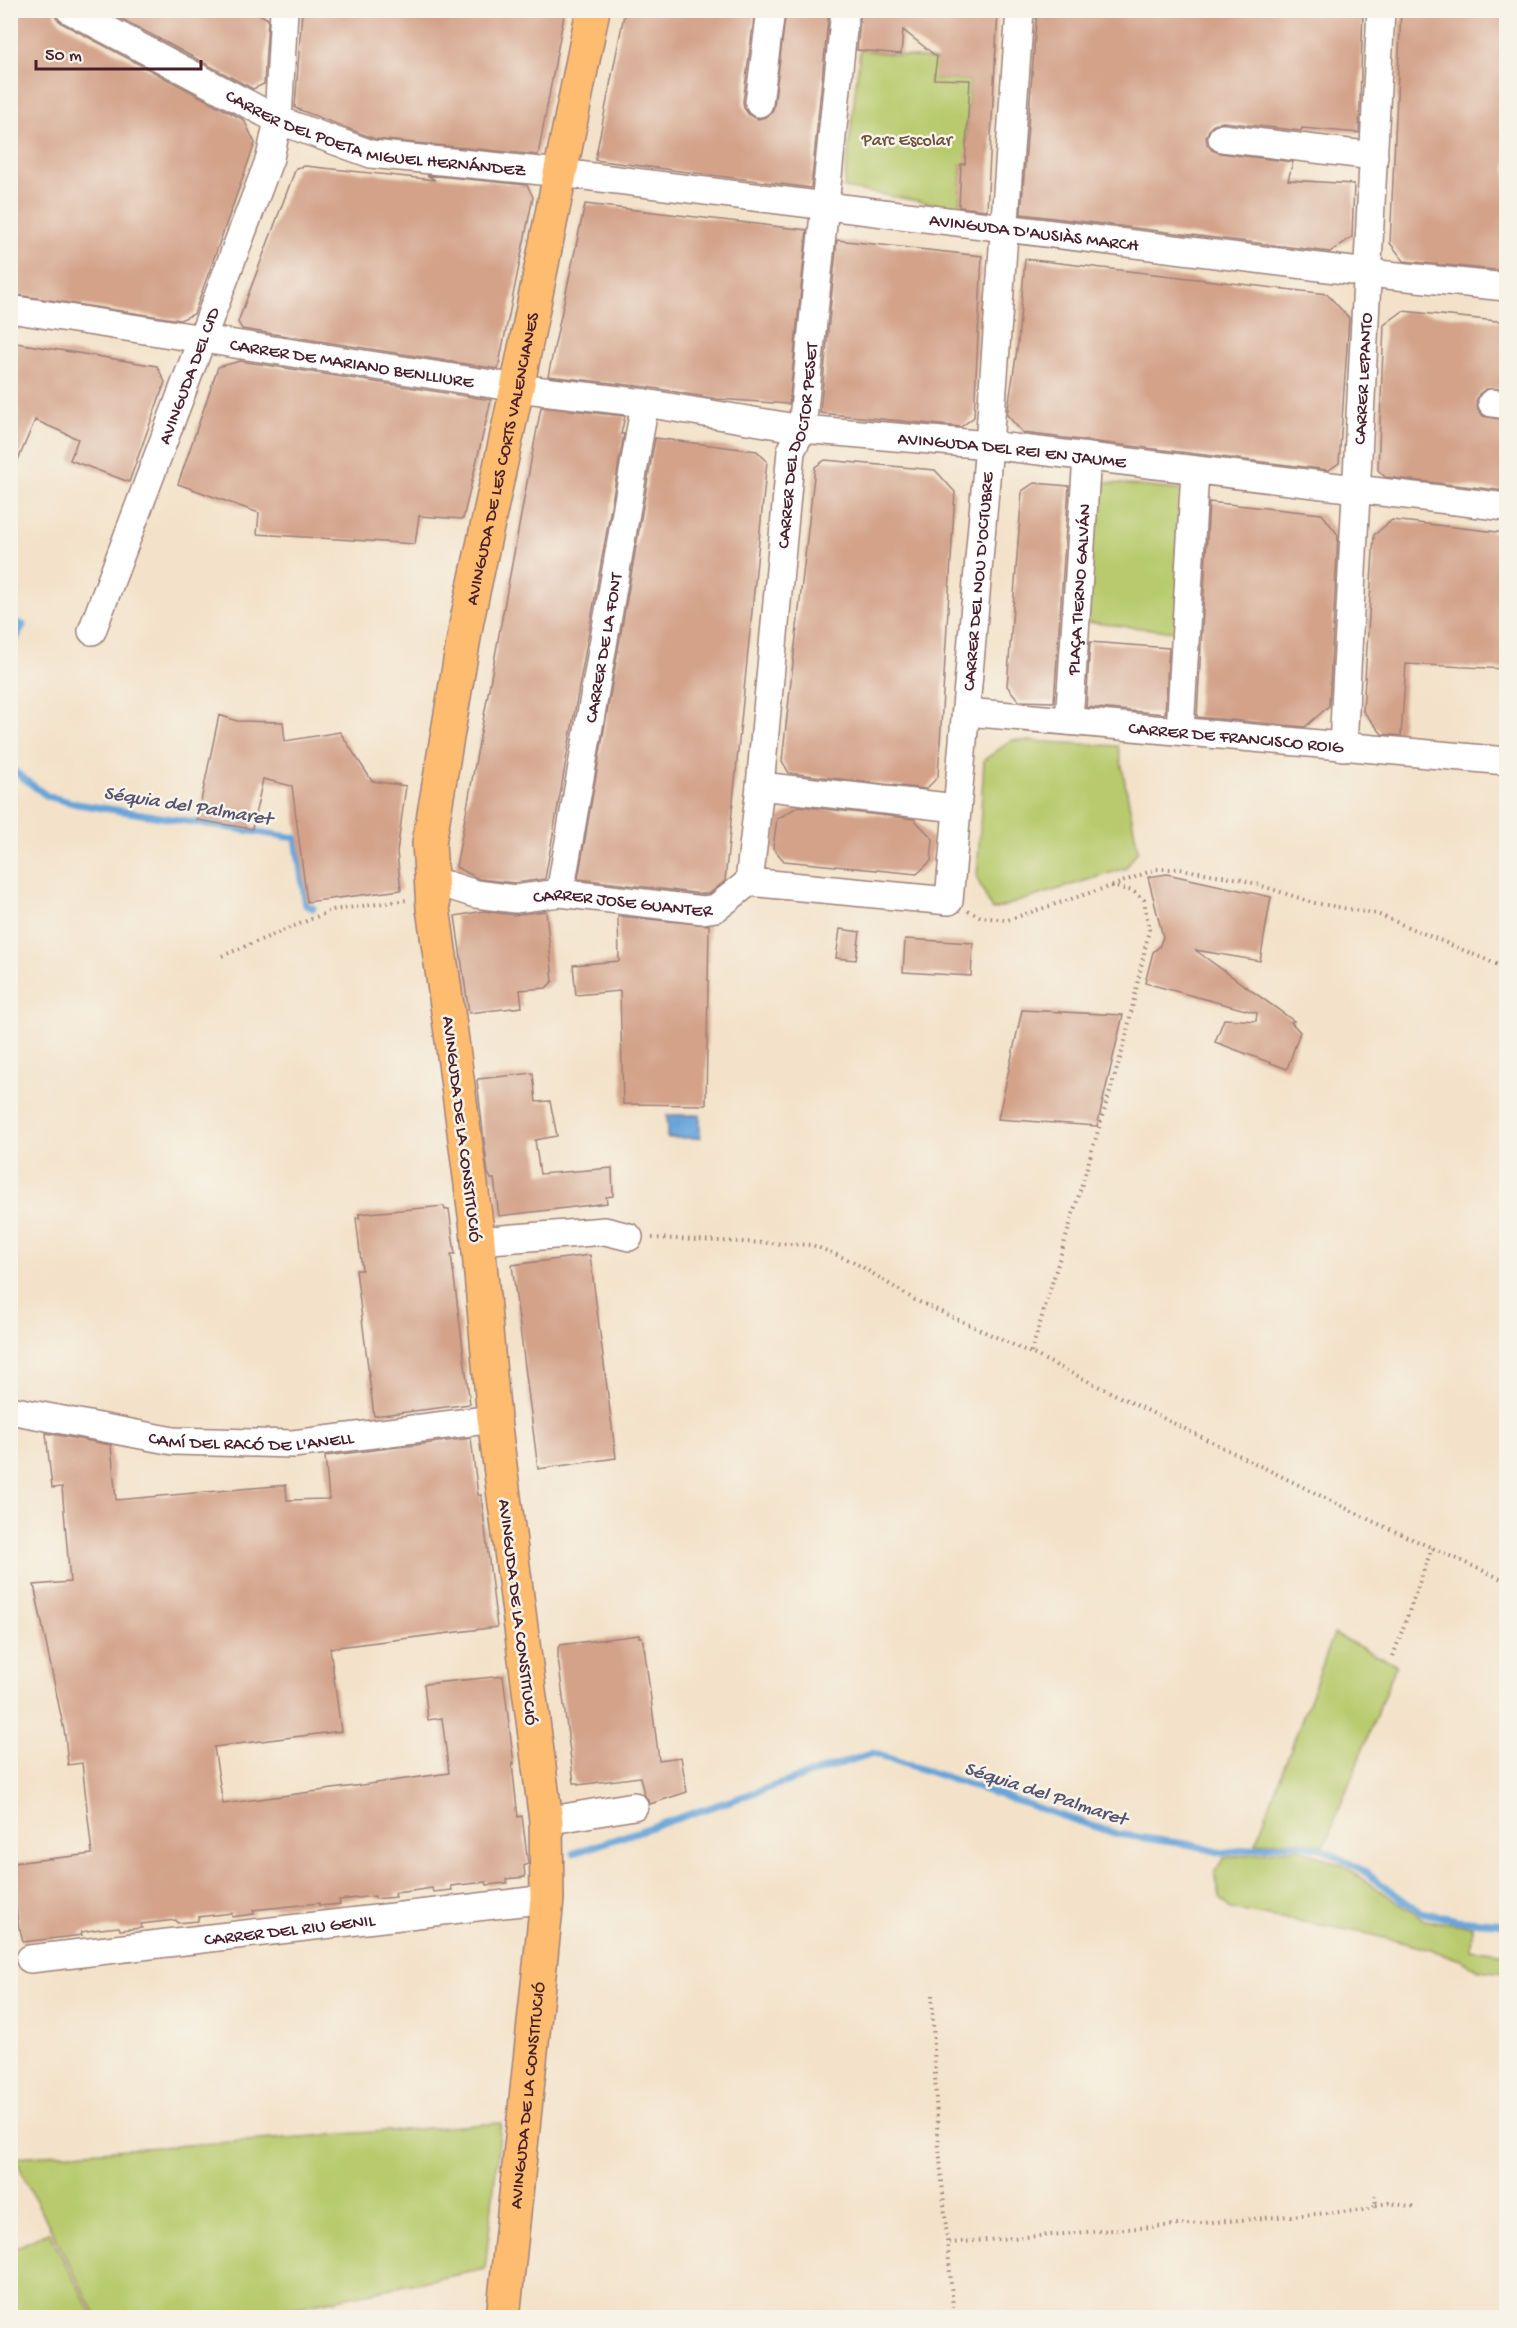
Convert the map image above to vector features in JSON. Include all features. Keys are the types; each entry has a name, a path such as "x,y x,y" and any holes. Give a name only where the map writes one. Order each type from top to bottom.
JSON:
{"main road":[{"name":"AVINGUDA DE LES CORTS VALENCIANES","path":"432,897 429,843 467,620 517,387 593,10"},
{"name":"AVINGUDA DE LA CONSTITUCIÓ","path":"432,897 452,1033 477,1241 494,1419 546,1821 547,1899 503,2318"}],"street":[{"name":"CARRER DEL POETA MIGUEL HERNÁNDEZ","path":"70,10 278,120 371,154 561,173"},
{"name":"AVINGUDA DEL CID","path":"93,631 270,159 278,120 284,10"},
{"path":"759,103 771,10"},
{"name":"CARRER DEL DOCTOR PESET","path":"749,882 791,451 802,429 845,10"},
{"name":"CARRER DEL NOU D'OCTUBRE","path":"949,901 989,445 1020,10"},
{"name":"CARRER LEPANTO","path":"1343,747 1381,10"},
{"path":"1222,138 1374,156"},
{"name":"AVINGUDA D'AUSIÀS MARCH","path":"561,173 1368,273 1506,287"},
{"name":"CARRER DE MARIANO BENLLIURE","path":"10,309 517,387"},
{"name":"AVINGUDA DEL REI EN JAUME","path":"517,387 645,403 802,429 989,445 1506,507"},
{"name":"CARRER DE LA FONT","path":"560,893 645,403"},
{"name":"PLAÇA TIERNO GALVÁN","path":"1069,721 1087,457"},
{"path":"1180,731 1195,470"},
{"name":"CARRER DE FRANCISCO ROIG","path":"967,712 1506,761"},
{"path":"760,786 957,808"},
{"path":"749,882 949,901"},
{"name":"CARRER JOSE GUANTER","path":"432,897 447,885 476,894 515,899 560,893 703,910 716,908 749,882"},
{"path":"477,1241 605,1231 629,1237"},
{"name":"CAMÍ DEL RACÓ DE L'ANELL","path":"10,1410 173,1441 292,1444 494,1419"},
{"path":"546,1821 634,1806"},
{"name":"CARRER DEL RIU GENIL","path":"30,1959 547,1899"}],"path":[{"path":"949,901 981,917 1006,920 1156,869 1180,869 1240,879 1315,903 1377,914 1506,968"},
{"path":"1031,1353 1124,1044 1149,930 1144,900 1133,891 1111,886"},
{"path":"222,956 333,910 432,897"},
{"path":"629,1237 812,1245 854,1262 915,1300 1031,1353 1372,1521 1506,1581"},
{"path":"1393,1656 1432,1548"},
{"path":"932,1995 938,2125 954,2318"},
{"path":"1375,2194 1376,2205"},
{"path":"949,2243 1366,2210 1376,2205 1389,2203 1417,2207"}],"green space":[{"name":"Parc Escolar","path":"860,50 937,60 935,79 970,80 966,144 991,146 988,165 961,164 959,208 844,188"},
{"path":"1093,481 1186,491 1177,632 1086,622"},
{"path":"1012,740 1118,746 1138,850 1126,868 992,910 977,878 984,760"},
{"path":"1334,1634 1396,1665 1325,1845 1292,1840 1255,1844"},
{"path":"1297,1848 1344,1866 1424,1920 1472,1926 1471,1949 1506,1954 1506,1973 1478,1970 1463,1961 1432,1950 1369,1934 1230,1909 1220,1898 1215,1871 1224,1858"},
{"path":"501,2123 485,2269 249,2317 97,2317 24,2178 16,2157"},
{"path":"49,2232 94,2317 11,2317 11,2250"}],"water":[{"path":"667,1115 700,1115 700,1138 667,1138"}],"building":[{"path":"10,10 54,10 56,18 63,24 244,120 255,143 194,314 180,320 10,294"},
{"path":"105,10 252,10 268,19 264,84 253,89"},
{"path":"302,10 565,10 538,155 375,139 295,108"},
{"path":"625,10 755,10 743,102 749,115 758,119 766,117 772,112 774,106 786,10 829,10 811,188 595,160"},
{"path":"861,10 998,10 987,210 959,207 961,164 965,164 970,80 934,79 937,57 903,30 901,54 857,50"},
{"path":"1037,10 1363,10 1359,133 1302,128 1301,131 1223,122 1210,128 1206,137 1207,144 1212,150 1220,153 1293,162 1288,180 1354,184 1352,237 1330,252 1021,214"},
{"path":"1401,10 1506,10 1506,271 1404,261 1390,243"},
{"path":"305,166 435,180 427,175 527,185 533,197 498,369 242,329 238,322 296,168"},
{"path":"585,204 807,230 789,404 717,399 647,387 548,376"},
{"path":"837,240 982,256 974,417 961,427 820,413"},
{"path":"1025,259 1327,294 1349,318 1339,463 1329,470 1023,433 1007,415 1018,343"},
{"path":"1403,311 1506,322 1506,389 1486,389 1479,394 1476,401 1483,416 1506,420 1506,491 1385,477 1378,470 1384,325"},
{"path":"10,342 157,366 165,382 129,482 70,460 78,439 35,420 10,479"},
{"path":"240,361 491,400 463,519 419,516 415,544 257,534 259,513 178,484 218,367"},
{"path":"541,407 625,416 621,434 624,434 545,879 515,883 479,879 456,867"},
{"path":"655,438 757,451 767,461 725,881 710,893 703,894 578,879"},
{"path":"825,460 935,470 955,492 938,777 926,789 789,773 782,761 815,467"},
{"path":"1034,483 1069,486 1054,702 1019,701 1007,686 1022,491"},
{"path":"1209,502 1322,514 1338,535 1329,706 1305,727 1197,717"},
{"path":"1392,520 1506,533 1506,669 1406,664 1401,736 1382,734 1363,711 1374,535"},
{"path":"1090,642 1169,648 1165,714 1086,707"},
{"path":"219,715 237,721 283,722 285,741 340,732 372,781 406,786 397,852 401,890 307,902 292,786 263,779 252,829 197,820"},
{"path":"799,806 914,819 933,839 931,861 917,874 784,861 773,848 777,819"},
{"path":"1167,874 1271,897 1260,961 1195,950 1294,1021 1291,1022 1300,1032 1287,1069 1215,1042 1224,1019 1256,1021 1257,1013 1145,983 1153,952 1159,947 1163,937 1148,877"},
{"path":"484,911 513,915 546,911 553,981 546,988 520,990 522,1007 469,1013 455,916"},
{"path":"618,916 709,925 706,1105 623,1104 620,991 576,995 573,965 619,961"},
{"path":"840,929 860,932 856,960 836,958"},
{"path":"905,939 973,943 971,976 903,972"},
{"path":"1022,1010 1123,1015 1097,1126 998,1119"},
{"path":"533,1073 536,1102 550,1101 557,1136 535,1140 540,1174 612,1168 613,1196 606,1197 607,1203 499,1216 494,1179 491,1179 488,1173 477,1081 478,1079"},
{"path":"444,1206 445,1210 449,1209 455,1254 451,1254 470,1404 374,1416 356,1270 362,1270 356,1218 359,1218 359,1214"},
{"path":"590,1255 616,1458 538,1469 512,1265"},
{"path":"46,1433 111,1445 116,1500 286,1485 287,1500 329,1499 325,1456 471,1438 478,1495 481,1495 497,1627 330,1648 341,1731 214,1747 223,1804 449,1773 442,1718 428,1720 424,1684 503,1676 518,1817 522,1816 528,1864 524,1866 525,1877 506,1879 507,1883 487,1885 486,1882 451,1886 452,1890 433,1892 432,1888 395,1893 396,1897 375,1899 375,1896 339,1900 340,1904 319,1906 319,1903 253,1910 254,1914 232,1917 232,1913 198,1917 198,1921 177,1923 176,1920 141,1924 142,1928 100,1929 81,1932 82,1935 23,1942 19,1929 12,1876 14,1876 13,1863 92,1854 82,1763 68,1765 65,1735 34,1585 70,1582 62,1487 52,1488"},
{"path":"639,1635 642,1637 644,1646 659,1760 681,1757 687,1792 650,1804 644,1794 640,1777 578,1785 574,1783 558,1658 560,1645"}],"waterway":[{"name":"Séquia del Palmaret","path":"10,620 23,625 10,651"},
{"name":"Séquia del Palmaret","path":"10,768 47,796 77,804 296,838 306,905 313,908"},
{"name":"Séquia del Palmaret","path":"574,1853 873,1753 1117,1834 1192,1845 1222,1853 1293,1843 1321,1848 1362,1870 1420,1912 1458,1920 1506,1924"}]}
